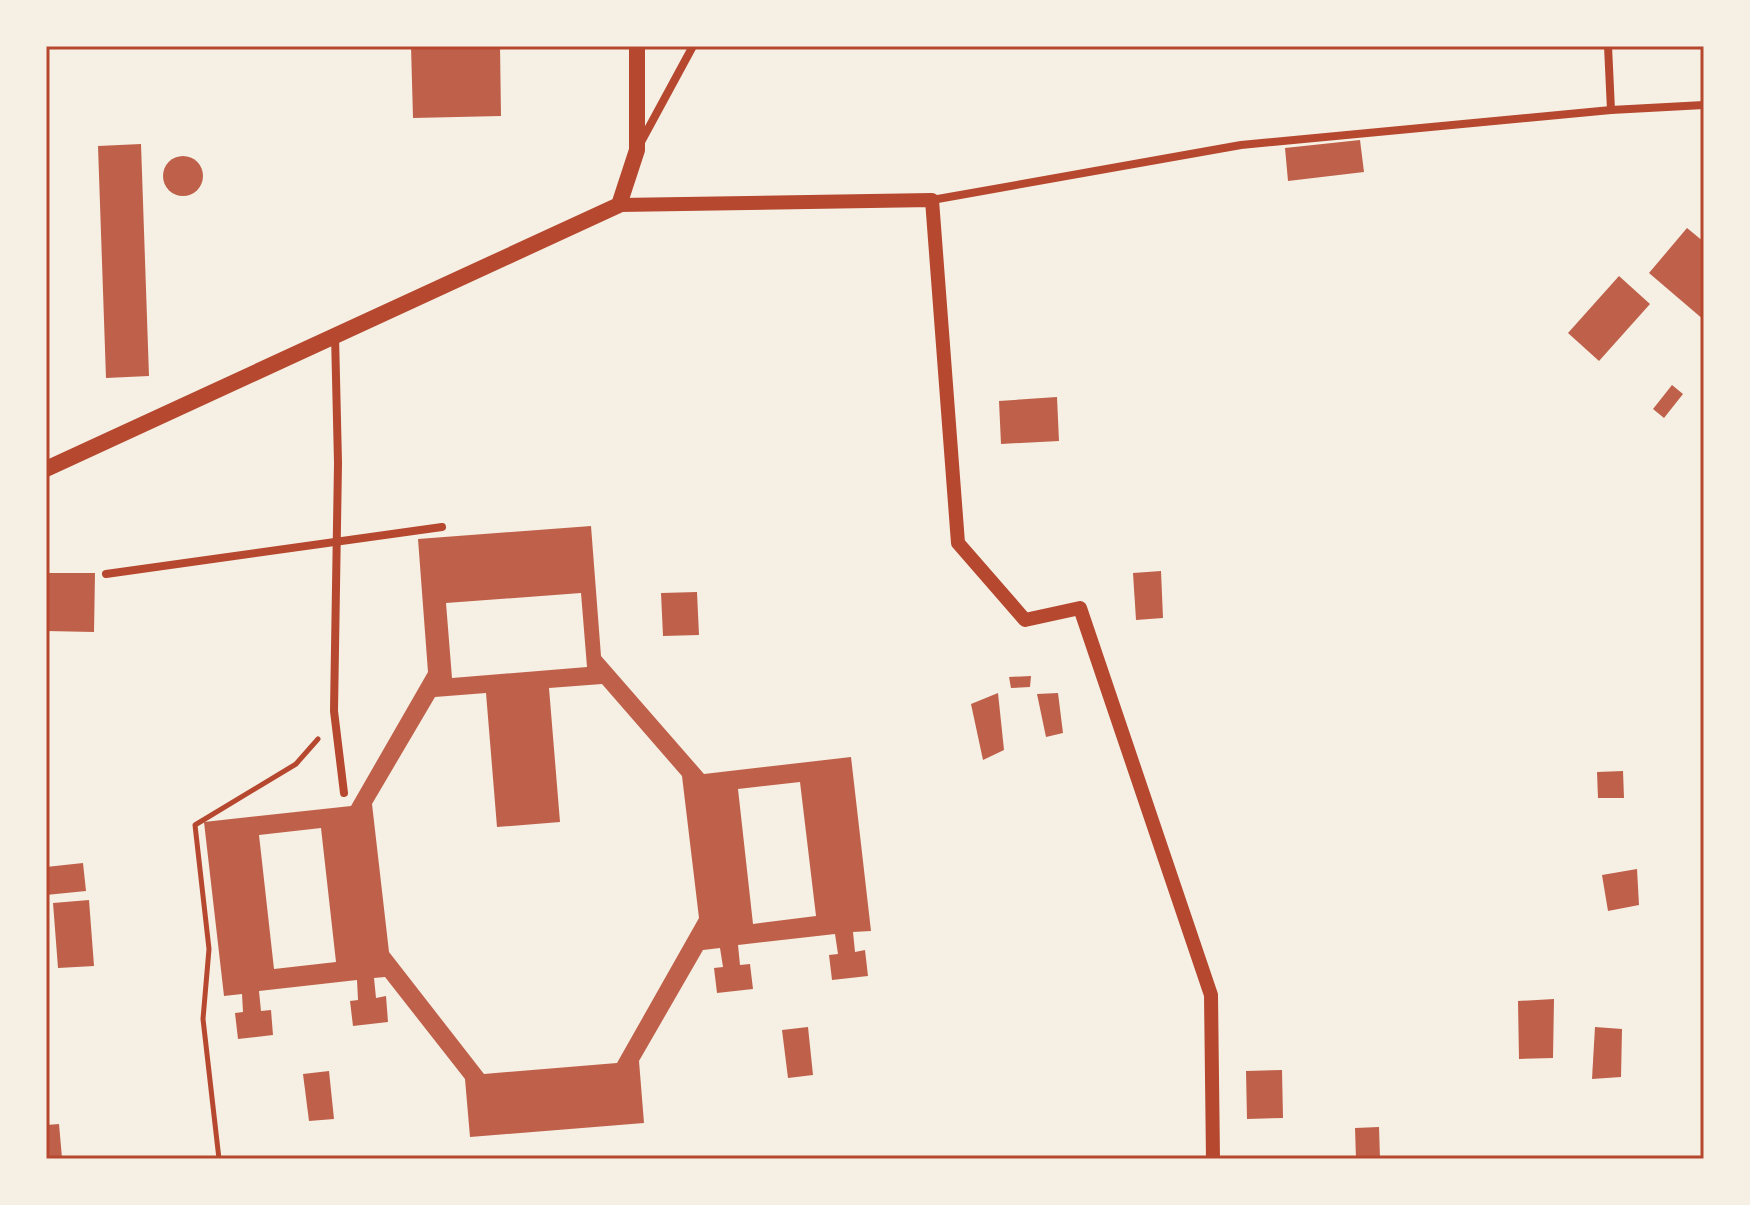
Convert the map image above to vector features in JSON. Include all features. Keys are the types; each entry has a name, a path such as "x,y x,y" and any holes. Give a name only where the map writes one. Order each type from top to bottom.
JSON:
{"main road":[{"path":"46,469 619,205 637,150 637,46"}],"street":[{"path":"637,150 693,46"},
{"path":"1608,46 1611,110"},
{"path":"619,205 932,200 1241,145 1611,110 1704,105"},
{"path":"932,200 958,543 1025,620 1080,608 1211,995 1213,1159"},
{"path":"335,334 338,463 334,711 344,793"},
{"path":"106,574 442,527"}],"path":[{"path":"219,1159 203,1019 209,949 195,825 296,764 321,736 334,711"}],"building":[{"path":"411,46 500,46 501,116 413,118"},
{"path":"1360,140 1364,172 1288,181 1285,148"},
{"path":"141,144 149,376 106,378 98,146"},
{"path":"183,156 197,162 203,176 197,190 183,196 169,190 163,176 169,162"},
{"path":"1687,228 1704,242 1704,320 1649,273"},
{"path":"1619,276 1650,304 1599,361 1568,333"},
{"path":"1672,385 1683,394 1664,418 1653,409"},
{"path":"1057,397 1059,441 1001,444 999,401"},
{"path":"591,526 601,656 704,774 851,757 871,931 853,932 855,952 865,950 868,976 832,980 829,955 838,954 835,934 738,945 740,965 750,964 753,989 717,993 714,968 723,967 720,948 703,950 639,1061 644,1123 470,1137 465,1079 385,977 374,978 376,998 386,996 388,1022 353,1026 350,1001 358,1000 357,980 259,991 261,1011 271,1010 273,1035 238,1039 235,1013 243,1012 242,994 224,996 204,822 351,806 428,672 418,539","holes":["581,593 587,667 452,678 446,603","602,684 682,776 699,918 617,1063 484,1074 389,952 372,804 435,697 486,693 497,827 560,822 549,688","800,782 816,916 753,924 738,789","321,828 336,962 274,969 259,835"]},
{"path":"1161,571 1163,618 1136,620 1133,573"},
{"path":"46,573 95,573 94,632 46,631"},
{"path":"697,592 699,635 663,636 661,593"},
{"path":"1031,676 1030,687 1011,688 1009,677"},
{"path":"998,693 1004,750 983,760 971,704"},
{"path":"1058,693 1063,733 1046,737 1037,694"},
{"path":"1623,771 1624,798 1598,798 1597,772"},
{"path":"83,863 86,891 46,895 46,867"},
{"path":"1637,869 1639,905 1608,911 1602,875"},
{"path":"89,900 94,966 58,968 53,903"},
{"path":"1554,999 1553,1058 1519,1059 1518,1001"},
{"path":"808,1027 813,1075 788,1078 782,1030"},
{"path":"1595,1027 1622,1029 1621,1077 1592,1079"},
{"path":"1282,1070 1283,1118 1247,1119 1246,1071"},
{"path":"329,1071 334,1119 309,1121 303,1074"},
{"path":"59,1124 62,1158 46,1159 46,1125"},
{"path":"1379,1127 1380,1159 1356,1159 1355,1128"}]}
